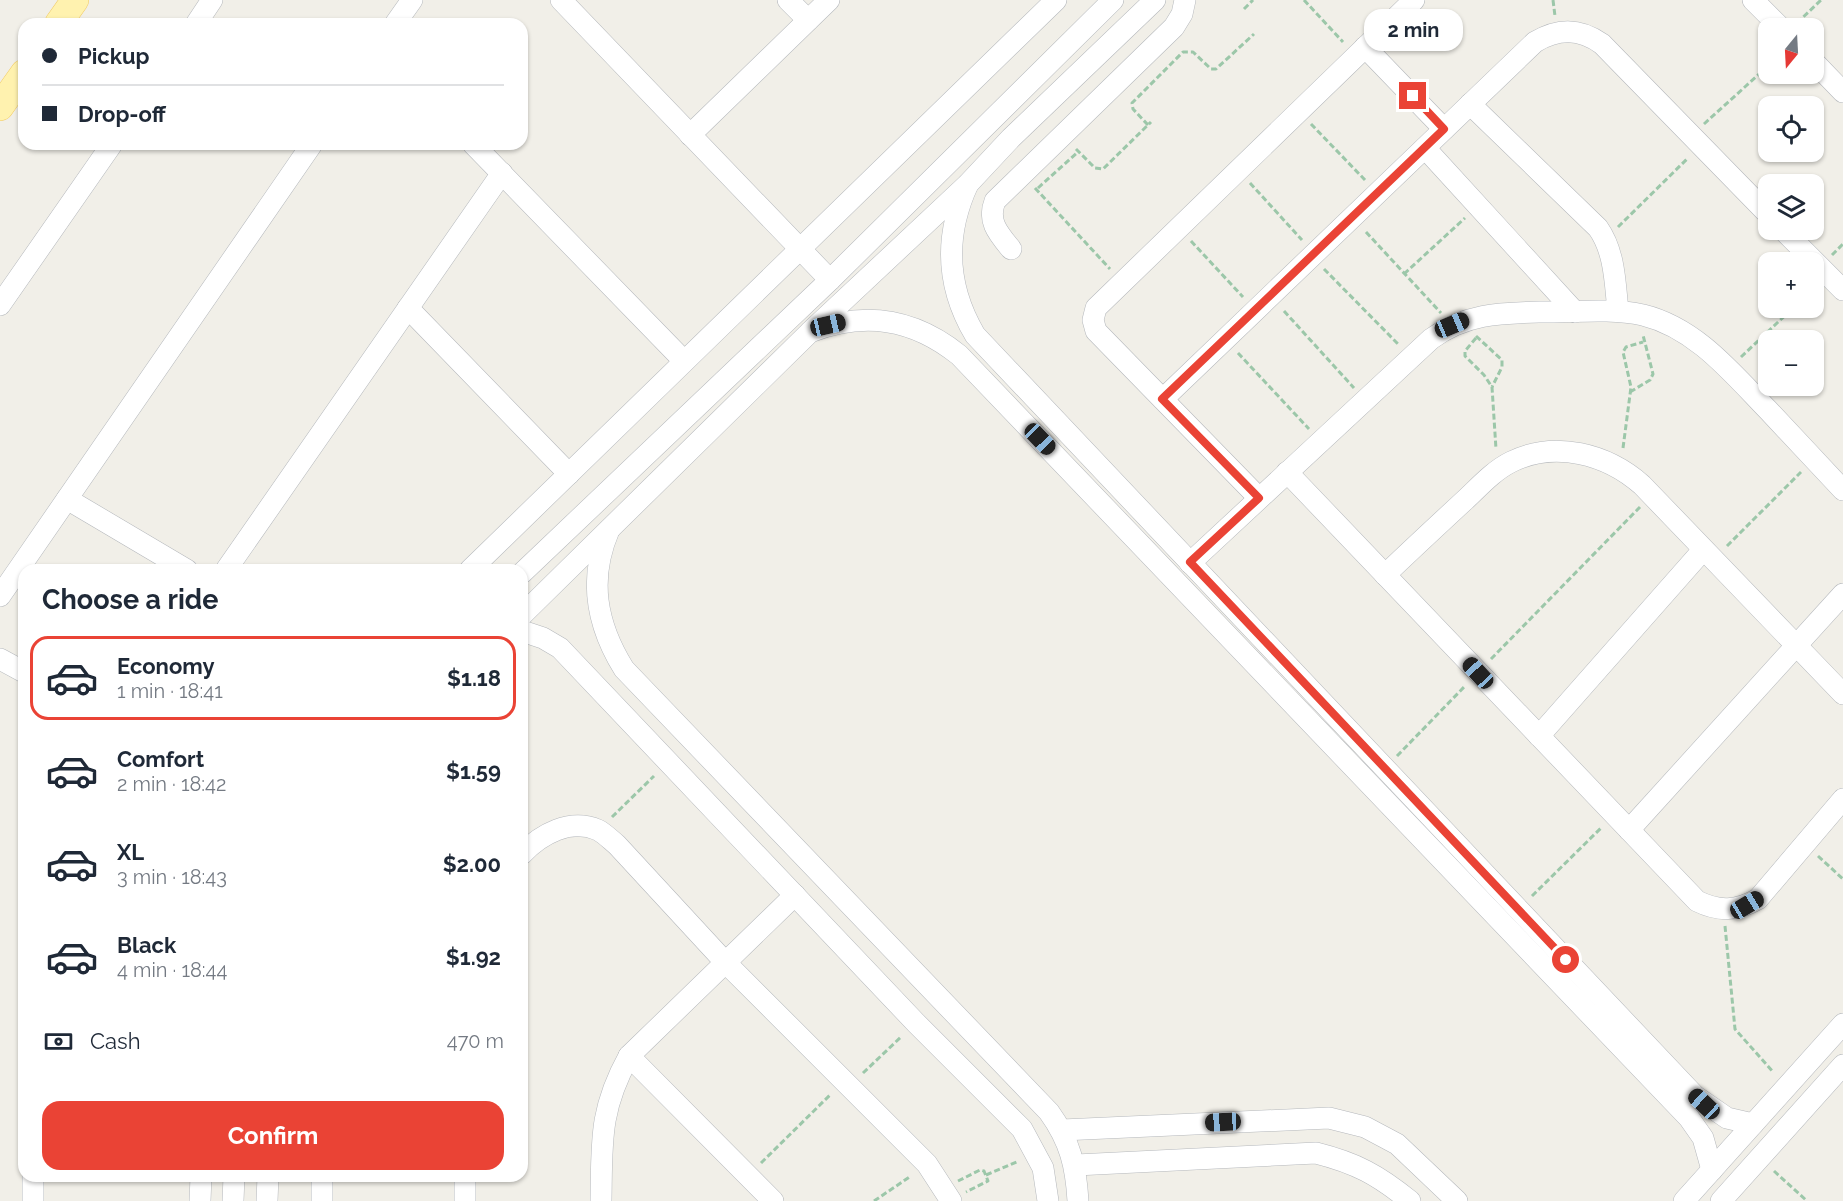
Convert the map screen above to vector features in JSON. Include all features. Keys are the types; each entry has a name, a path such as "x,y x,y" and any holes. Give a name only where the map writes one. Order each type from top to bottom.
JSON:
{"main road":[{"path":"62,18 75,0"},
{"path":"0,107 18,82"}],"street":[{"path":"200,18 212,0"},
{"path":"399,18 412,0"},
{"path":"561,0 830,280"},
{"path":"788,0 808,20"},
{"path":"690,135 829,0"},
{"path":"476,564 1056,0"},
{"path":"528,567 830,280 1113,0"},
{"path":"528,609 612,524 810,332 968,184 1019,130 1155,0"},
{"path":"1011,249 996,232 992,209 1001,194 1174,27 1182,14 1185,0"},
{"path":"1753,0 1771,18"},
{"path":"1259,498 1096,331 1093,320 1096,308 1361,52 1405,3"},
{"path":"1162,399 1535,42 1545,36 1569,30 1592,37 1602,44 1758,204"},
{"path":"1361,52 1444,129"},
{"path":"1824,72 1843,92"},
{"path":"1470,104 1598,228 1606,239 1613,268 1618,311"},
{"path":"1425,148 1575,312"},
{"path":"0,305 108,150"},
{"path":"22,564 308,150"},
{"path":"479,150 684,361"},
{"path":"230,564 502,173"},
{"path":"968,184 953,221 950,241 952,280 965,318 975,335 1704,1104 1727,1118 1753,1124"},
{"path":"1793,240 1843,290"},
{"path":"408,308 569,474"},
{"path":"1190,562 1431,339 1502,313 1618,311 1644,315 1669,324 1692,337 1729,369 1843,490"},
{"path":"810,332 848,320 888,320 926,332 959,354 1689,1118 1703,1138 1712,1170"},
{"path":"1385,575 1498,471 1523,457 1557,451 1590,455 1621,468 1651,495 1843,694"},
{"path":"1287,472 1697,901 1723,910 1747,905 1758,899 1843,799"},
{"path":"67,499 177,564"},
{"path":"612,524 602,548 597,573 597,598 601,624 610,647 624,669 1049,1112 1062,1130 1076,1165 1078,1201"},
{"path":"1539,736 1708,555"},
{"path":"0,596 18,570"},
{"path":"1621,823 1796,646 1843,594"},
{"path":"528,633 543,638 560,648 916,1023 1022,1129 1037,1153 1047,1184 1048,1201"},
{"path":"0,659 18,669"},
{"path":"528,848 535,840 555,830 575,826 598,830 617,844 725,962 845,1085 927,1164 949,1196"},
{"path":"601,1201 604,1115 613,1084 629,1056 795,895"},
{"path":"1684,1201 1843,1024"},
{"path":"629,1056 773,1201"},
{"path":"1720,1201 1843,1065"},
{"path":"1062,1130 1329,1118 1365,1127 1397,1144 1457,1201"},
{"path":"1076,1165 1316,1153 1351,1161 1383,1179 1410,1201"},
{"path":"33,1182 33,1201"},
{"path":"200,1201 201,1182"},
{"path":"233,1201 234,1182"},
{"path":"267,1201 268,1182"},
{"path":"322,1182 322,1201"},
{"path":"465,1182 465,1201"}],"path":[{"path":"1244,9 1253,0"},
{"path":"1304,0 1361,52"},
{"path":"1802,18 1821,0"},
{"path":"1062,135 1095,168 1102,169 1150,124 1133,109 1132,103 1183,52 1193,52 1211,69 1216,69 1254,34"},
{"path":"1606,239 1696,140 1758,76"},
{"path":"1299,112 1378,193"},
{"path":"1238,171 1313,255 1411,357"},
{"path":"1022,174 1123,283"},
{"path":"1404,274 1478,206"},
{"path":"1352,218 1404,274 1502,360 1502,367 1492,387 1498,471"},
{"path":"1179,228 1263,303 1365,400"},
{"path":"1630,392 1650,380 1653,374 1642,342 1644,315"},
{"path":"1729,369 1783,318"},
{"path":"1464,327 1465,356 1492,387"},
{"path":"1225,339 1321,441"},
{"path":"1621,468 1631,383 1623,352 1626,347 1642,342"},
{"path":"1708,555 1814,459"},
{"path":"1385,769 1651,495"},
{"path":"598,830 669,762"},
{"path":"1518,909 1621,823"},
{"path":"1805,844 1843,879"},
{"path":"1723,910 1735,1029 1741,1039 1787,1086"},
{"path":"748,1176 845,1085 916,1023"},
{"path":"986,1175 1037,1153"},
{"path":"1759,1158 1807,1201"},
{"path":"874,1201 927,1164"},
{"path":"980,1170 986,1175 988,1182 949,1196 980,1170"}],"route":[{"path":"1413,96 1444,129 1162,399 1259,498 1190,562 1566,960"}]}
